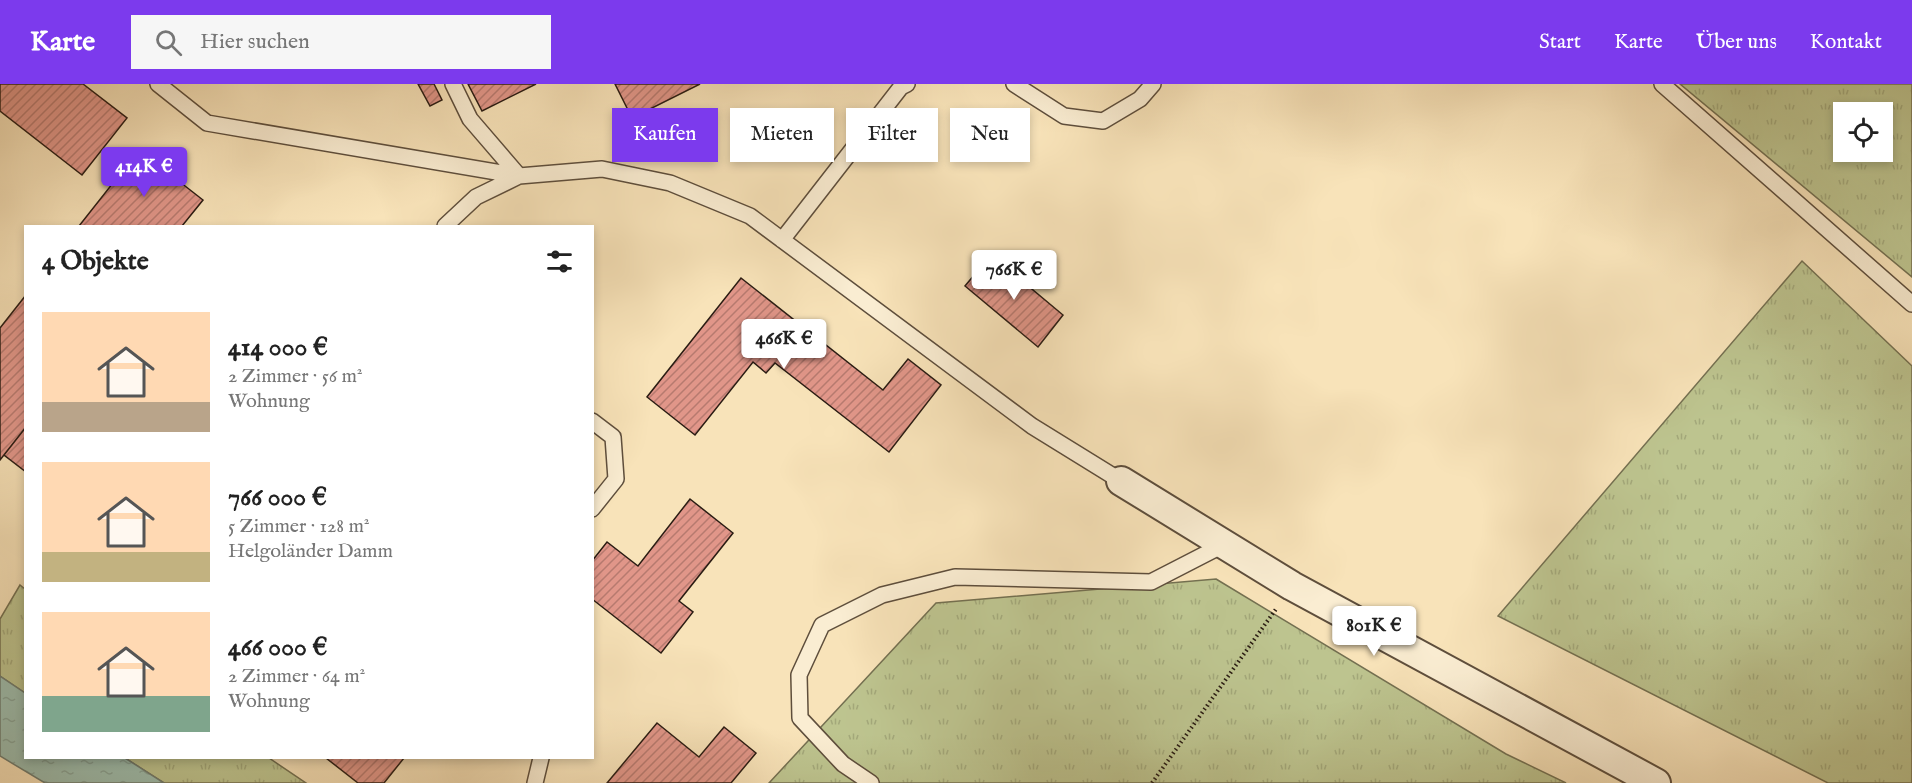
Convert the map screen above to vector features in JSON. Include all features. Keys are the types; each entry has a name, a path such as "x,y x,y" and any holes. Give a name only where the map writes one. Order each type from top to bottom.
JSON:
{"street":[{"path":"1121,480 1292,586 1656,783"}],"lane":[{"path":"158,84 207,123 519,176 602,169 670,183 750,216 1032,426 1121,480"},
{"path":"453,84 470,119 519,176"},
{"path":"782,240 901,87 907,84"},
{"path":"1014,84 1065,116 1103,121 1140,99 1153,84"},
{"path":"1662,84 1912,304"},
{"path":"446,225 476,197 519,176"},
{"path":"594,423 613,437 616,480 594,507"},
{"path":"871,783 843,764 800,718 799,675 822,625 882,595 955,577 1151,582 1223,545"},
{"path":"535,783 541,759"}],"path":[{"path":"1152,783 1292,586"}],"green space":[{"path":"1680,84 1912,84 1912,277"},
{"path":"1802,261 1912,366 1912,783 1828,783 1498,616"},
{"path":"1216,579 1506,754 1566,783 769,783 936,603"},
{"path":"20,585 24,588 24,692 0,676 0,619"},
{"path":"127,759 270,759 306,783 164,783"}],"water":[{"path":"0,676 24,692 24,759 127,759 164,783 45,783 0,756"}],"building":[{"path":"0,84 83,84 127,118 82,175 0,111"},
{"path":"418,84 434,84 442,100 430,106"},
{"path":"468,84 536,84 482,111"},
{"path":"615,84 700,84 652,108 627,108"},
{"path":"139,150 203,200 183,225 80,225"},
{"path":"991,255 1063,315 1038,347 965,286"},
{"path":"741,278 883,390 908,359 941,385 889,452 775,363 766,373 753,362 695,435 647,397"},
{"path":"24,298 24,430 0,460 0,328"},
{"path":"24,430 24,470 4,455"},
{"path":"690,499 733,533 679,601 693,612 661,653 594,601 594,558 607,542 638,566"},
{"path":"657,723 699,757 724,727 756,753 731,783 607,783"},
{"path":"327,759 403,759 384,783 358,783"}]}
